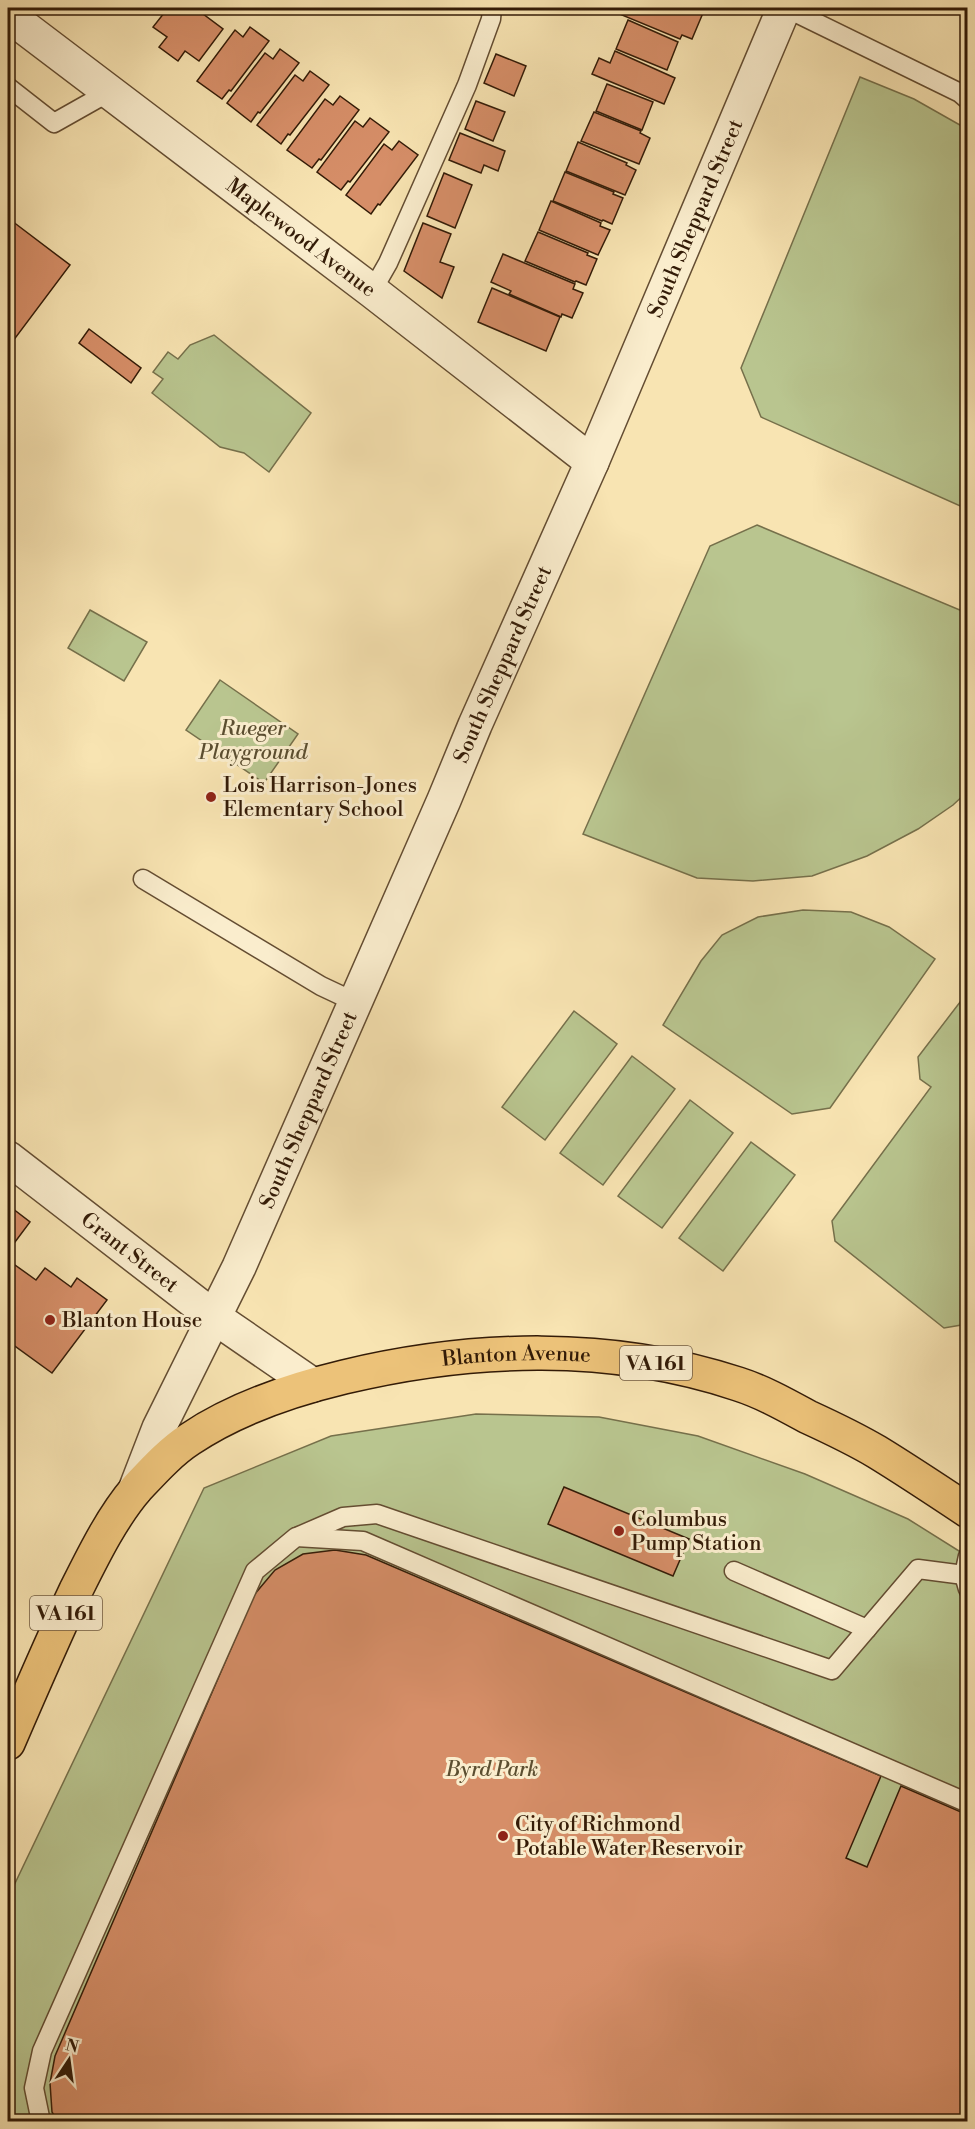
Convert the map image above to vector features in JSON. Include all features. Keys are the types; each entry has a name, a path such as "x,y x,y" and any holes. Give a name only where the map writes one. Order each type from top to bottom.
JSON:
{"main road":[{"name":"Blanton Avenue","path":"8,1743 90,1562 135,1490 162,1462 187,1441 214,1424 243,1409 313,1384 373,1370 486,1354 572,1354 655,1363 712,1376 776,1400 875,1451 968,1511"}],"street":[{"name":"South Sheppard Street","path":"214,1317 239,1267 592,462 785,8"},
{"name":"Maplewood Avenue","path":"8,15 372,291 592,462"},
{"name":"Grant Street","path":"8,1158 214,1317 313,1384"},
{"name":"Blanton Avenue","path":"135,1490 159,1428 214,1317"}],"lane":[{"path":"372,291 388,263 467,85 491,19 492,8"},
{"path":"785,8 960,93 968,100"},
{"path":"8,87 54,123 109,92"},
{"path":"143,879 321,986 355,1002"},
{"path":"41,2121 34,2088 42,2051 255,1571 296,1537 343,1517 377,1514 832,1670 918,1569 966,1582 968,1556"},
{"path":"296,1537 363,1541 968,1803"},
{"path":"734,1571 867,1629"}],"green space":[{"path":"860,77 914,99 967,129 967,509 761,417 741,368"},
{"path":"214,335 311,413 269,472 244,453 220,447 152,393 163,379 153,372 168,352 178,359 190,345"},
{"path":"757,525 967,613 967,792 953,805 918,829 867,856 812,876 753,881 697,878 583,834 710,546"},
{"path":"90,610 147,642 124,681 68,648"},
{"name":"Rueger Playground","path":"220,680 298,734 264,783 186,730"},
{"path":"803,910 851,912 889,927 935,959 830,1108 792,1114 663,1025 701,961 722,935 758,917"},
{"path":"967,993 967,1324 944,1328 835,1241 832,1221 931,1087 920,1079 918,1057"},
{"path":"574,1011 617,1044 545,1140 502,1107"},
{"path":"632,1056 675,1089 603,1185 560,1153"},
{"path":"690,1100 733,1133 662,1228 618,1196"},
{"path":"751,1142 795,1175 723,1271 679,1238"},
{"name":"Byrd Park","path":"476,1414 599,1417 698,1436 805,1474 908,1519 967,1556 967,2121 8,2121 8,1898 204,1488 331,1436"}],"building":[{"path":"168,8 195,8 223,29 199,61 185,51 178,61 159,47 167,37 153,27"},
{"path":"620,8 693,8 703,13 692,39 682,35 680,39 617,13"},
{"path":"628,20 678,42 667,70 616,49"},
{"path":"250,27 269,41 231,91 229,90 222,99 197,81 235,30 243,37"},
{"path":"280,49 299,63 251,122 227,103 265,53 273,59"},
{"path":"615,51 675,78 664,104 592,74 599,58 610,63"},
{"path":"496,54 526,66 514,96 484,83"},
{"path":"310,71 329,85 281,144 257,125 295,75 303,81"},
{"path":"607,84 653,102 642,130 596,111"},
{"path":"340,96 359,110 321,160 319,159 312,168 287,150 325,99 333,105"},
{"path":"476,101 505,112 493,141 465,129"},
{"path":"594,112 641,131 640,133 650,138 639,164 581,141"},
{"path":"370,118 389,132 350,182 348,181 341,190 317,172 355,121 363,127"},
{"path":"460,133 505,151 498,171 484,165 481,173 449,160"},
{"path":"399,141 418,155 371,214 346,195 384,144 392,150"},
{"path":"578,142 627,163 626,165 636,170 625,195 566,171"},
{"path":"565,172 623,198 612,224 553,201"},
{"path":"444,173 472,185 455,228 427,216"},
{"path":"551,201 601,223 600,226 610,230 598,255 539,230"},
{"path":"8,218 70,265 13,341 8,337"},
{"path":"423,223 451,234 440,262 454,267 442,298 404,271"},
{"path":"538,232 597,259 586,285 525,261"},
{"path":"503,254 575,284 573,289 583,293 572,318 562,314 561,317 509,294 511,291 491,282"},
{"path":"492,288 560,317 546,351 478,322"},
{"path":"89,329 141,368 131,383 79,343"},
{"path":"8,1205 30,1222 9,1250 8,1249"},
{"name":"Blanton House","path":"8,1260 36,1280 45,1268 71,1287 77,1278 107,1300 52,1373 8,1341"},
{"name":"Columbus Pump Station","path":"564,1487 689,1539 673,1576 548,1524"},
{"name":"Byrd Park","path":"335,1550 366,1555 881,1776 846,1858 867,1867 901,1786 968,1815 968,2122 58,2122 52,2112 50,2083 55,2056 254,1595 275,1570 303,1554"}],"place":[{"name":"Lois Harrison-Jones Elementary School","path":"211,797"},
{"name":"Blanton House","path":"50,1320"},
{"name":"Columbus Pump Station","path":"619,1531"},
{"name":"City of Richmond Potable Water Reservoir","path":"503,1836"}]}
